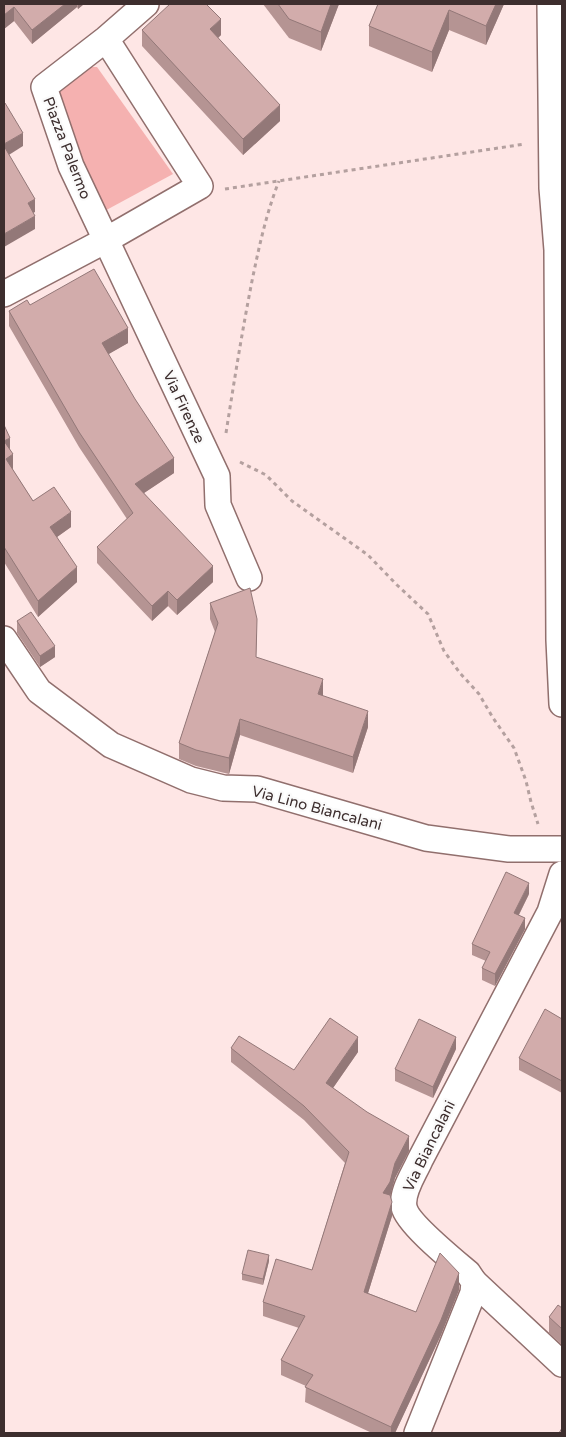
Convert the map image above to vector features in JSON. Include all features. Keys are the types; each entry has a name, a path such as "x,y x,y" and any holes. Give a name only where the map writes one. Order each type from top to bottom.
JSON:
{"street":[{"path":"4,294 106,240 200,186 106,39 146,4"},
{"path":"550,4 552,140 557,188 562,704"},
{"name":"Piazza Palermo","path":"106,39 44,87 71,166 106,240"},
{"name":"Via Firenze","path":"106,240 217,476 218,505 249,578"},
{"name":"Via Lino Biancalani","path":"4,639 39,692 112,745 191,780 223,788 257,789 426,838 510,849 556,850"},
{"name":"Via Biancalani","path":"562,874 550,912 420,1160 405,1193 404,1208 415,1224 562,1364"},
{"path":"416,1433 473,1293 474,1282"}],"path":[{"path":"200,186 214,191 552,140"},
{"path":"226,434 245,315 260,239 279,181"},
{"path":"210,460 234,460 266,475 292,501 368,555 428,614 444,651 479,694 514,748 526,781 539,828 556,850"}],"shaded area":[{"path":"85,67 97,67 173,174 99,214 52,90"}],"building":[{"path":"4,4 65,4 32,30 14,7 4,15"},
{"path":"170,4 206,4 221,19 210,29 280,105 243,139 142,30"},
{"path":"278,4 331,4 321,32 289,19"},
{"path":"378,4 496,4 486,26 449,10 432,52 369,26"},
{"path":"4,104 23,133 4,144"},
{"path":"4,146 35,199 28,203 35,216 4,234"},
{"path":"94,269 128,328 102,343 135,399 174,458 135,484 213,566 177,600 168,591 152,606 97,547 133,513 79,432 9,311 27,300 30,305"},
{"path":"4,425 10,438 4,441"},
{"path":"4,441 13,454 6,459 33,501 54,487 71,512 50,527 77,567 38,601 4,547"},
{"path":"250,588 257,619 256,657 323,679 318,694 368,711 353,757 240,719 229,758 196,750 179,743 218,623 210,603"},
{"path":"31,612 55,646 40,656 17,621"},
{"path":"506,872 529,883 514,913 525,918 495,974 482,968 490,952 472,944"},
{"path":"545,1009 562,1019 562,1081 519,1058"},
{"path":"330,1018 358,1037 326,1083 367,1112 409,1136 395,1163 390,1182 383,1193 390,1195 392,1202 364,1292 416,1312 440,1253 459,1273 441,1320 391,1427 305,1387 313,1375 281,1360 305,1316 263,1302 276,1259 312,1270 349,1152 304,1106 231,1048 239,1036 294,1070"},
{"path":"419,1019 456,1037 433,1087 395,1069"},
{"path":"248,1250 269,1255 263,1279 242,1274"},
{"path":"558,1305 562,1308 562,1329 549,1317"}]}
